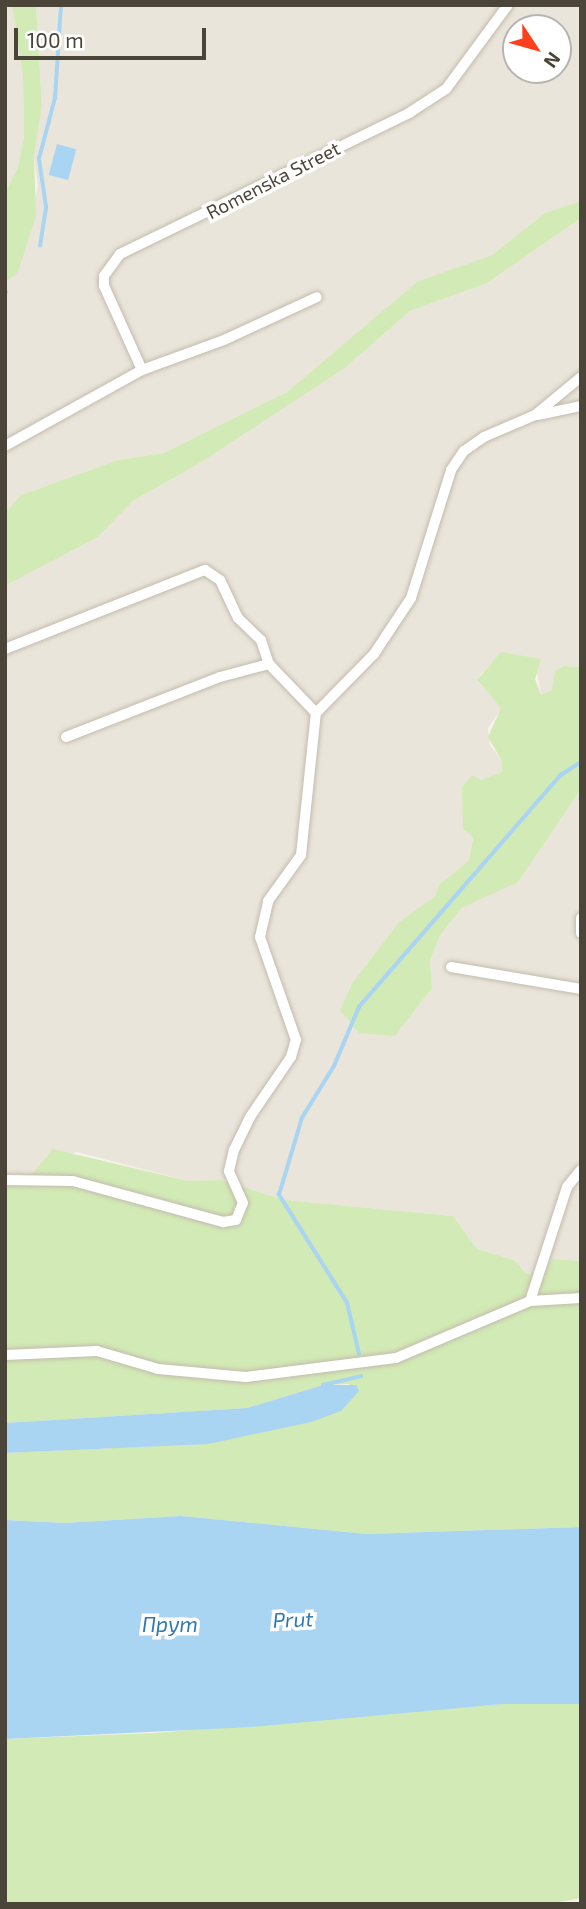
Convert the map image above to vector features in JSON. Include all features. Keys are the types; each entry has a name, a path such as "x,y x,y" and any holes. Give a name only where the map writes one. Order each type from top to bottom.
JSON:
{"street":[{"name":"Romenska Street","path":"142,370 104,286 104,276 120,254 409,113 446,89 508,5"},
{"path":"5,446 142,370 317,297"},
{"path":"535,415 581,377"},
{"path":"5,1180 73,1181 223,1222 236,1220 242,1211 243,1203 229,1171 234,1150 250,1117 291,1057 296,1040 260,937 268,901 301,855 317,713 374,654 411,598 451,470 464,451 484,437 535,415 581,407"},
{"path":"5,649 205,570 220,580 238,618 261,640 269,664 317,713"},
{"path":"66,737 220,677 269,664"},
{"path":"581,918 581,933"},
{"path":"451,967 581,989"},
{"path":"530,1301 567,1186 581,1170"},
{"path":"5,1354 97,1351 158,1369 246,1377 396,1358 530,1301 581,1298"}],"shaded area":[{"path":"5,5 12,5 23,77 24,137 18,167 5,193"},
{"path":"36,5 581,5 581,201 545,213 492,255 417,283 287,392 164,453 118,460 21,495 5,513 5,282 18,271 38,186 34,157 42,106"},
{"path":"581,218 581,667 564,666 552,690 541,695 536,668 495,660 481,674 477,681 502,708 488,728 490,745 502,761 502,772 481,780 463,810 463,829 473,838 469,860 440,884 434,897 399,922 353,982 395,1036 432,988 430,960 441,934 462,908 518,882 581,789 581,1261 553,1259 541,1275 527,1274 514,1260 477,1249 453,1216 285,1200 221,1180 188,1181 77,1152 46,1163 33,1174 5,1175 5,586 98,537 133,501 200,463 345,368 410,311 487,283"}],"green space":[{"path":"12,5 36,5 42,106 34,157 36,216 18,272 5,282 5,193 18,167 24,137 23,77"},
{"path":"581,201 581,218 487,283 410,311 345,368 200,463 133,501 98,537 5,586 5,513 21,495 118,460 164,453 287,392 417,282 492,255 545,213"},
{"path":"501,652 541,659 535,679 541,695 552,690 555,671 564,666 581,667 581,789 518,882 462,908 441,934 430,960 432,988 395,1036 359,1033 340,1010 353,982 399,922 434,897 440,884 469,860 473,838 463,829 462,788 472,775 481,780 502,772 502,761 488,737 501,708 477,680"},
{"path":"53,1149 188,1181 221,1180 285,1200 453,1216 477,1249 514,1260 527,1274 541,1274 553,1259 581,1261 581,1527 367,1534 181,1516 65,1523 5,1520 5,1453 155,1446 246,1436 341,1411 349,1384 323,1385 247,1408 5,1423 5,1188 21,1175 33,1173"},
{"path":"503,1704 581,1704 581,1898 548,1904 5,1904 5,1739 154,1733"}],"water":[{"path":"57,144 76,149 68,180 49,175"},
{"path":"323,1385 356,1385 359,1391 341,1411 311,1422 208,1444 5,1453 5,1423 247,1408"},
{"name":"Прут","path":"181,1516 367,1534 581,1527 581,1704 503,1704 251,1727 5,1739 5,1520 65,1523"}],"waterway":[{"path":"40,246 46,207 39,159 55,98 61,5"},
{"path":"359,1354 347,1303 279,1195 302,1118 334,1066 359,1007 561,775 581,762"},
{"path":"323,1385 361,1376"}],"water label":[{"name":"Prut","path":"293,1619"}]}
